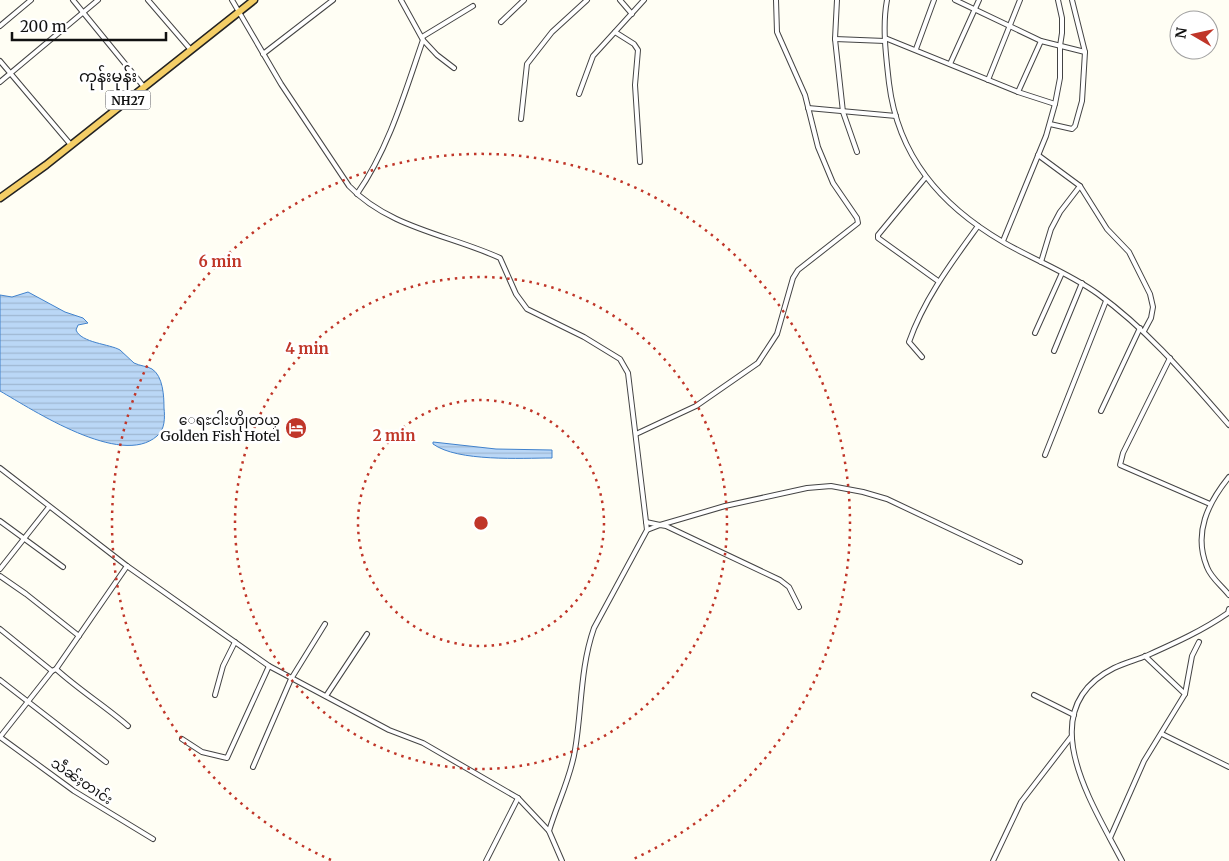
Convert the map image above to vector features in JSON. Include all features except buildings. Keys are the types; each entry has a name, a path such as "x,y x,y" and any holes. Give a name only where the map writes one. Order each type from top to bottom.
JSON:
{"highway":[{"name":"NH27","path":"1,195 71,145 254,0"}],"street":[{"path":"0,26 31,0"},
{"path":"73,0 144,87"},
{"path":"0,82 98,0"},
{"path":"148,0 191,50"},
{"path":"232,0 286,92 357,194 401,221 500,258 516,294 528,309 584,337 620,359 628,372 646,530 594,628 590,640 585,658 575,752 549,831"},
{"path":"263,54 333,0"},
{"path":"401,0 423,39 437,56 454,68"},
{"path":"502,22 524,0"},
{"path":"521,118 527,64 552,32 587,0"},
{"path":"620,0 632,14"},
{"path":"579,94 593,56 644,0"},
{"path":"636,434 666,422 696,406 758,363 777,334 793,278 798,270 858,223 858,218 833,183 818,147 808,108 777,32 776,0"},
{"path":"837,0 835,39 843,112 857,152"},
{"path":"888,0 885,40 891,102 906,144 925,178 948,203 978,226 1002,241 1082,283 1106,300 1144,331 1229,425"},
{"path":"916,50 934,0"},
{"path":"955,0 1041,41 1085,52"},
{"path":"950,64 979,0"},
{"path":"988,80 1020,0"},
{"path":"1002,241 1050,124 1055,104 1060,78 1062,18 1058,0"},
{"path":"1050,124 1072,129 1075,126 1082,101 1085,52 1072,0"},
{"path":"357,194 367,180 392,130 423,39 473,6"},
{"path":"615,32 634,44 638,50 635,85 640,162"},
{"path":"835,39 885,40 916,50 1018,92 1055,104"},
{"path":"1018,92 1041,41"},
{"path":"0,62 71,145"},
{"path":"808,108 896,116"},
{"path":"1038,155 1080,186 1107,229 1129,252 1150,294 1151,318 1144,331"},
{"path":"925,178 878,235 878,238 938,281"},
{"path":"1041,262 1051,229 1060,212 1080,186"},
{"path":"922,358 909,342 938,281 978,226"},
{"path":"1036,333 1062,273"},
{"path":"1054,351 1082,283"},
{"path":"1045,455 1106,300"},
{"path":"1100,411 1140,328"},
{"path":"1170,358 1123,454 1120,465 1210,504"},
{"path":"0,468 127,566 269,666 389,730 423,744 518,798 549,831 562,861"},
{"path":"1229,477 1212,497 1201,544 1207,568 1229,594"},
{"path":"646,530 725,506 807,488 831,486 887,499 1020,562"},
{"path":"0,569 50,506"},
{"path":"0,520 63,568"},
{"path":"646,522 660,525 780,580 789,587 799,607"},
{"path":"0,737 54,670 127,566"},
{"path":"0,576 79,636"},
{"path":"1122,861 1077,766 1071,737 1074,715 1081,694 1093,680 1115,668 1205,629 1228,613 1229,609"},
{"path":"253,767 291,679 325,624"},
{"path":"0,629 77,688 97,699 128,726"},
{"path":"326,696 366,634"},
{"path":"215,695 223,666 235,642"},
{"path":"1110,838 1144,761 1185,694 1192,656 1199,642"},
{"path":"1145,656 1185,694"},
{"path":"182,739 202,752 227,758 269,666"},
{"path":"0,680 106,762"},
{"path":"1034,695 1074,715"},
{"path":"1162,734 1229,767"},
{"name":"သဵၼ်ႈတၢင်း","path":"0,737 74,791 153,839"},
{"path":"992,861 1021,802 1071,737"},
{"path":"486,861 518,798"}],"water":[{"path":"28,292 65,312 83,318 88,323 78,325 76,330 84,338 120,350 134,363 156,372 159,376 164,398 164,423 157,436 141,444 122,445 100,441 77,433 33,411 0,391 0,295 12,297"},
{"path":"433,442 496,449 552,450 552,458 490,458 458,454 444,450 433,444"}],"place":[{"name":"ေရႊငါးဟိုုတယ္ Golden Fish Hotel","path":"296,428"}],"district":[{"name":"ကုန်းမုန်း","path":"108,76"}]}
